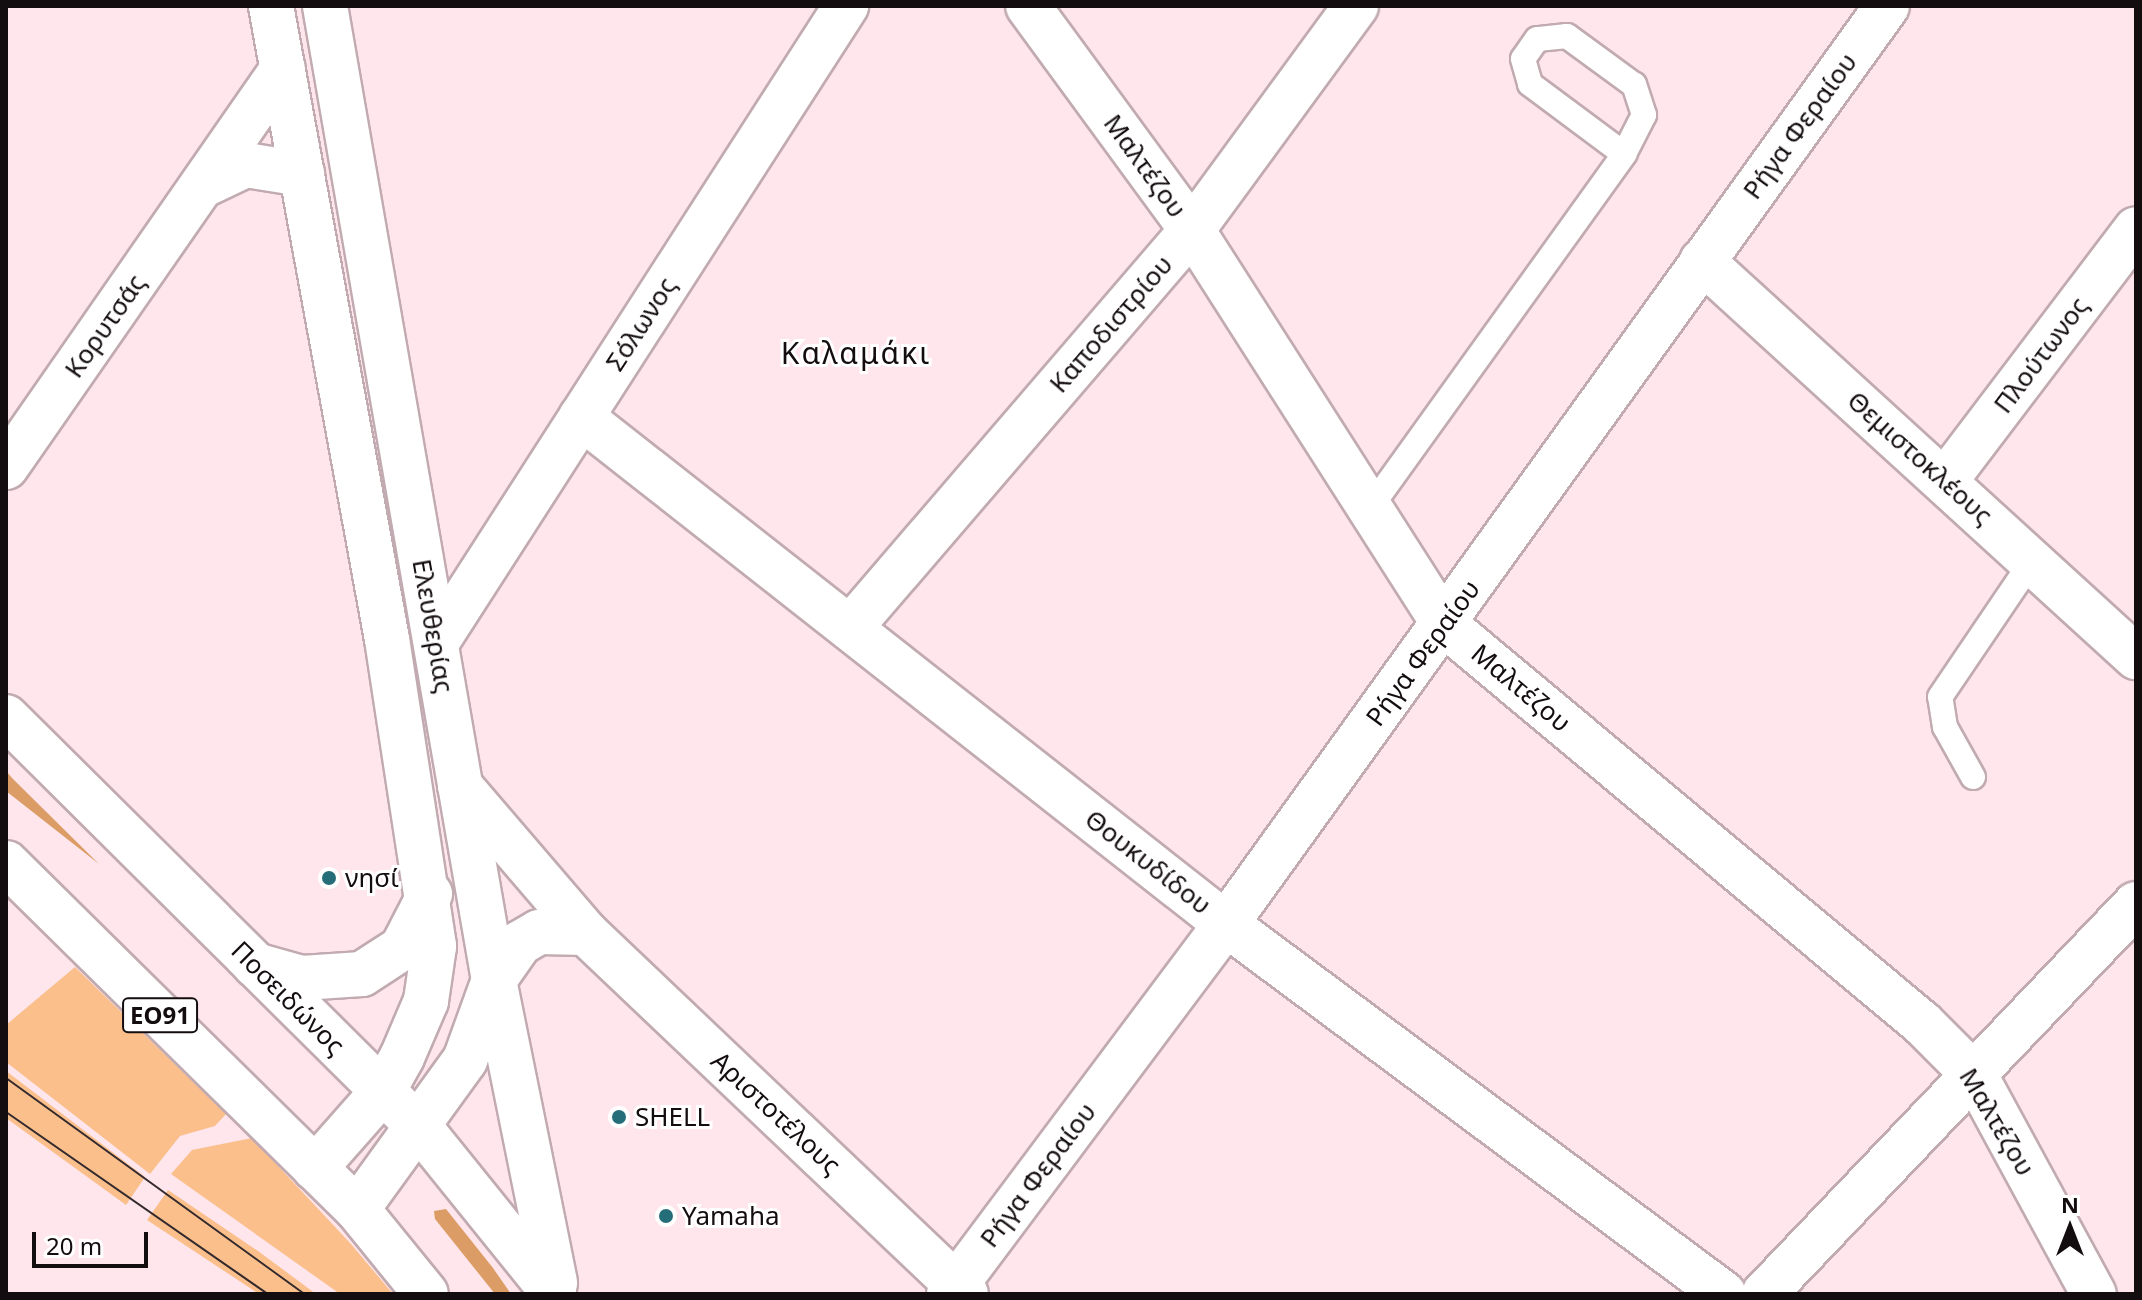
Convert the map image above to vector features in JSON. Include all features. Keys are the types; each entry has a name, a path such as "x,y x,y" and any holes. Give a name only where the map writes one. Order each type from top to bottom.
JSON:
{"main road":[{"name":"Ελευθερίας","path":"271,6 430,894 434,946 426,1001 383,1091 315,1168"},
{"name":"Σόλωνος","path":"436,643 846,6"},
{"name":"Μαλτέζου","path":"1028,6 1192,230 1444,624 1911,1014 1976,1077 2094,1294"},
{"name":"Καποδιστρίου","path":"850,628 1192,230 1356,6"},
{"name":"Ρήγα Φεραίου","path":"957,1291 1444,624 1887,6"},
{"name":"Ελευθερίας","path":"326,7 494,980 465,1060 421,1129 357,1209"},
{"name":"Κορυτσάς","path":"6,467 283,69"},
{"name":"Κορυτσάς","path":"204,185 246,165 302,174"},
{"name":"Πλούτωνος","path":"1945,481 2136,229"},
{"name":"Θεμιστοκλέους","path":"1702,261 2136,657"},
{"name":"Θουκυδίδου","path":"581,417 1226,924 1724,1294"},
{"name":"Ποσειδώνος","path":"6,717 421,1129 556,1294"},
{"name":"Αριστοτέλους","path":"460,786 586,933 957,1291"},
{"name":"ΕΟ91","path":"6,863 357,1209 426,1294"},
{"path":"254,965 302,978 362,974 402,948 430,894"},
{"path":"1764,1294 1976,1077 2136,904"},
{"path":"556,1294 494,980 520,943 539,932 586,933"}],"lane":[{"path":"1370,508 1624,154 1644,115 1642,94 1567,36 1537,39 1523,59 1530,84 1624,154"},
{"path":"1973,777 1945,727 1940,697 2032,561"}],"shaded area":[{"path":"6,771 13,779 99,864 6,791"},
{"path":"75,967 226,1114 215,1126 180,1136 150,1174 6,1062 6,1025"},
{"path":"6,1071 145,1177 126,1205 6,1118"},
{"path":"252,1138 393,1294 340,1294 171,1174 192,1150"},
{"path":"168,1190 316,1294 259,1294 147,1220"},
{"path":"446,1209 511,1294 495,1294 435,1219 434,1211"}],"tram line":[{"path":"6,1078 304,1294"},
{"path":"6,1112 268,1294"}],"place":[{"name":"νησί","path":"329,878"},
{"name":"SHELL","path":"619,1117"},
{"name":"Yamaha","path":"666,1216"}],"district":[{"name":"Καλαμάκι","path":"856,353"}]}
